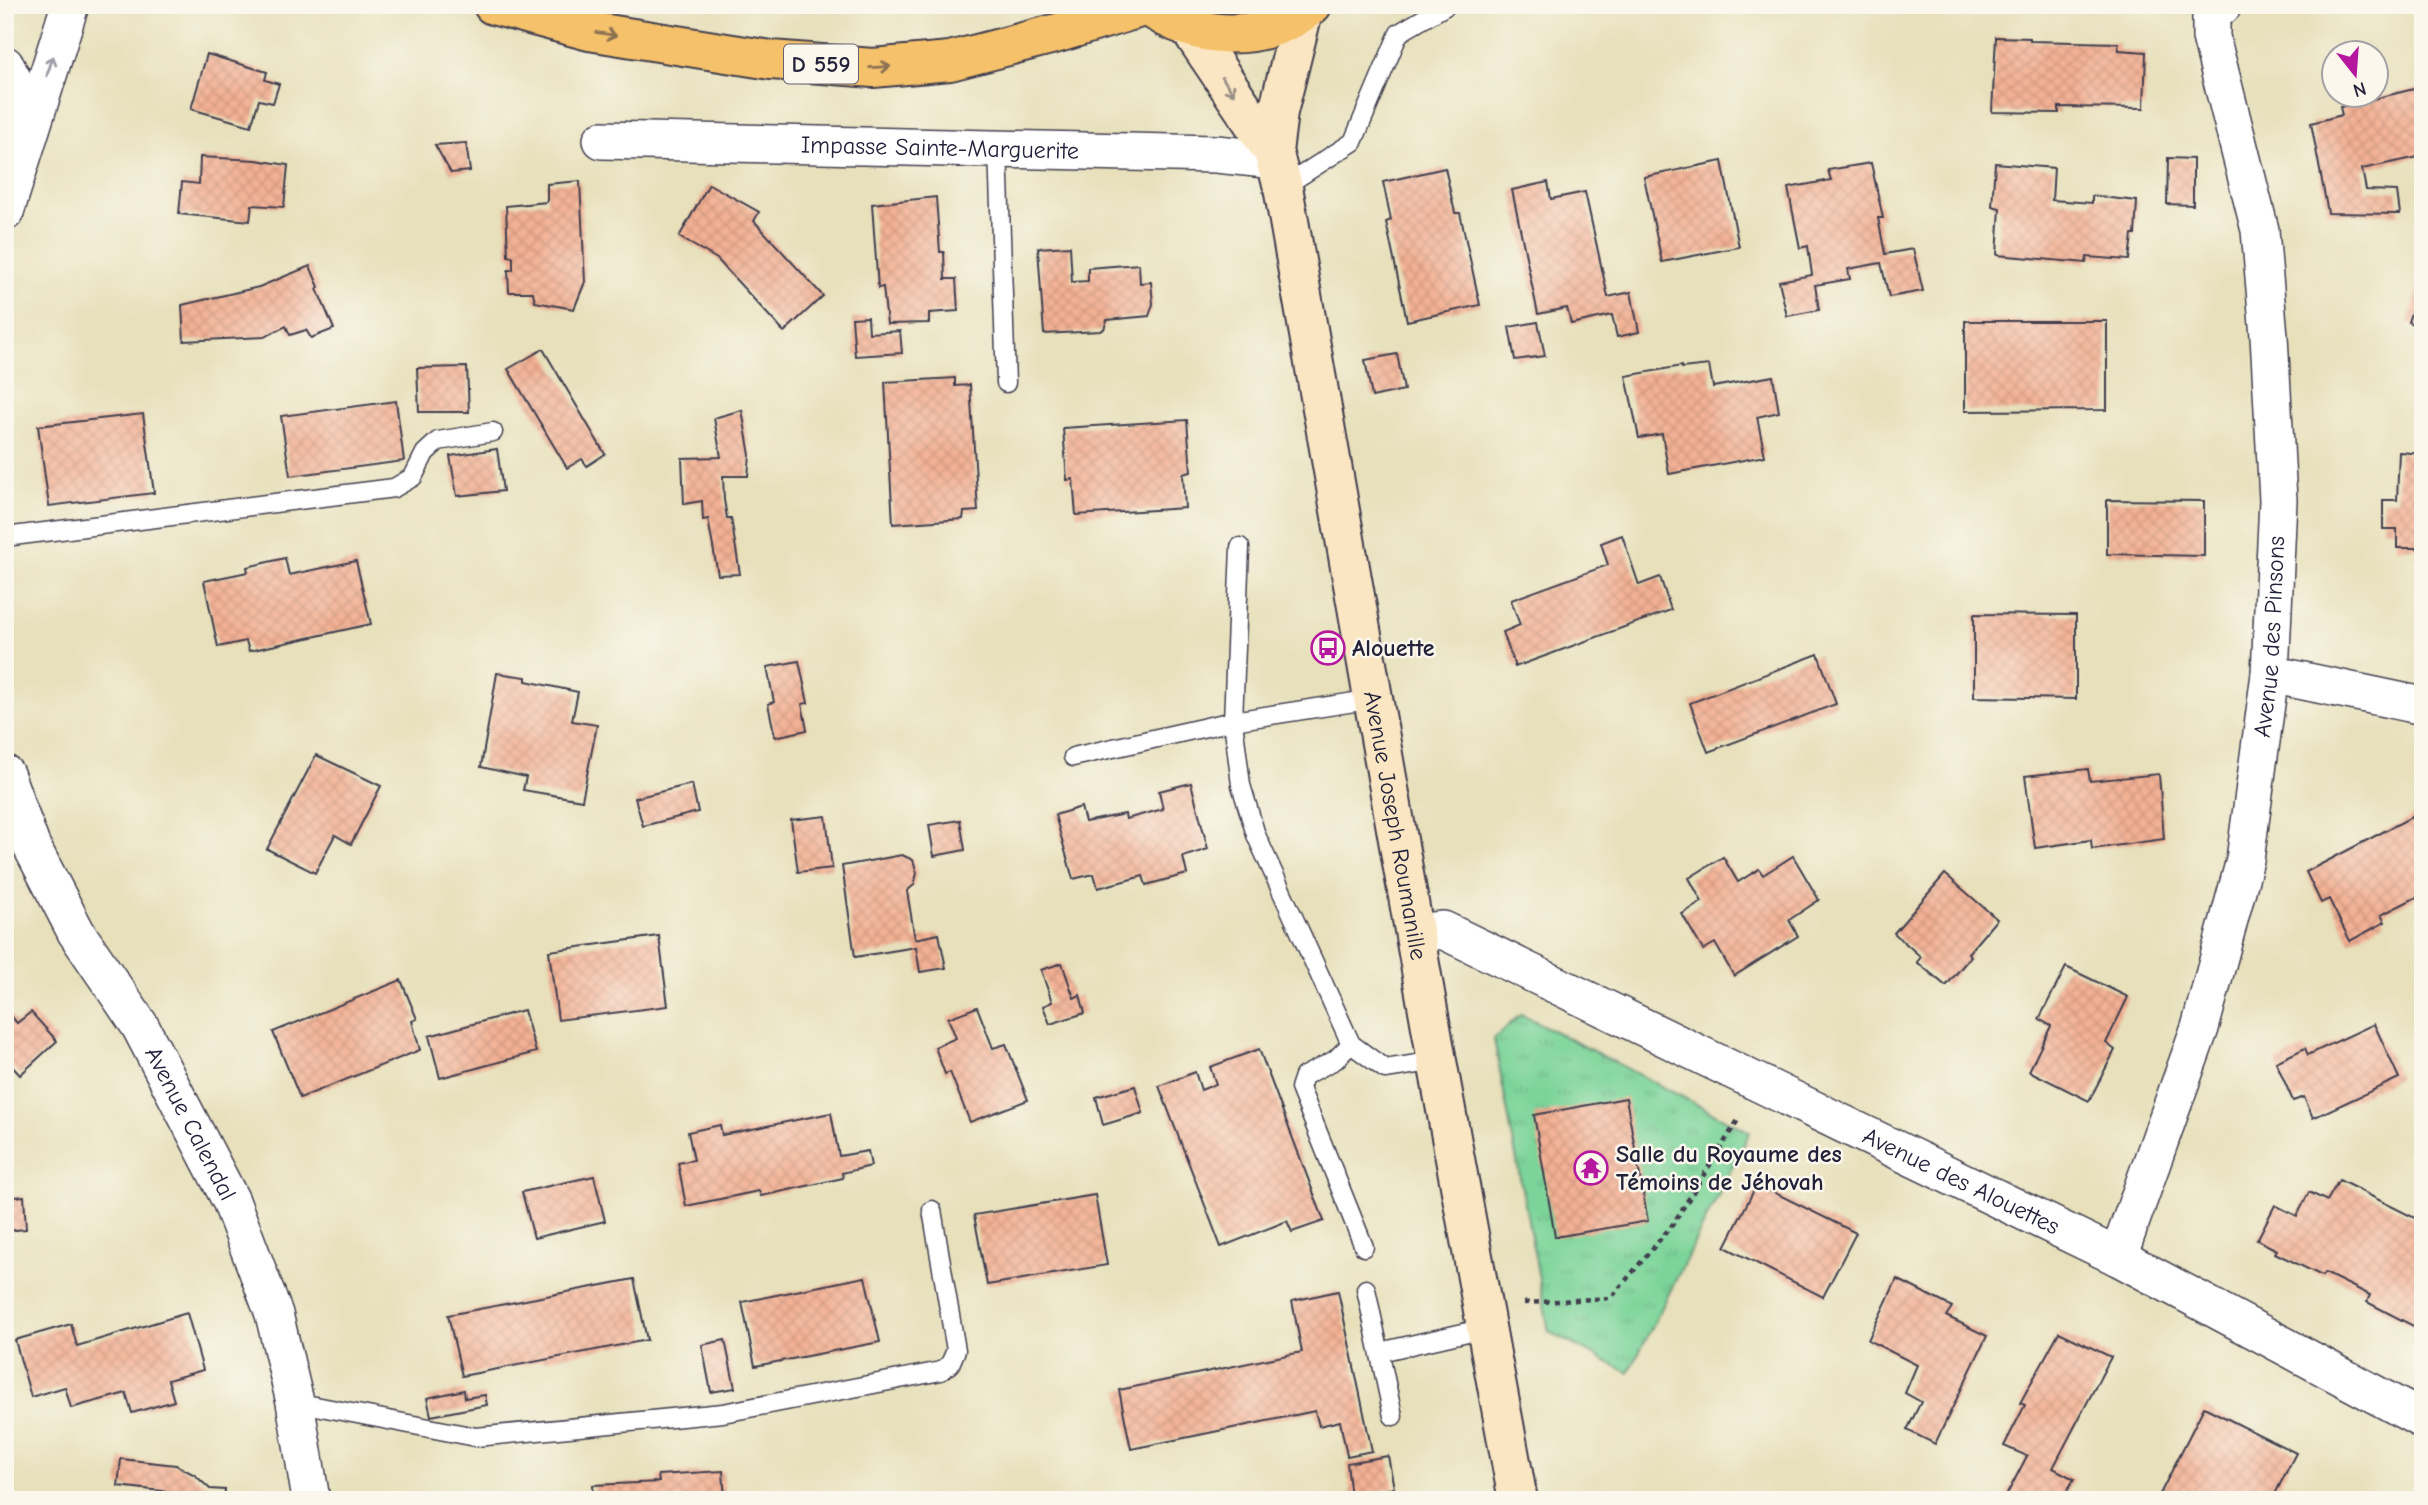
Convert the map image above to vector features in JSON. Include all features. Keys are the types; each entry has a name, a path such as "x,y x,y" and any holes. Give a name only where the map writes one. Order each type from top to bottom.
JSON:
{"main road":[{"name":"D 559","path":"493,5 589,31 771,60 873,68 950,61 1058,33 1146,6"},
{"path":"1146,6 1190,29 1229,34 1268,29 1308,9"},
{"name":"Avenue Joseph Roumanille","path":"1308,9 1278,112 1277,166 1518,1500"},
{"name":"Avenue Joseph Roumanille","path":"1190,29 1277,166"}],"street":[{"path":"5,212 70,5"},
{"name":"Avenue des Pinsons","path":"2118,1257 2200,1028 2245,860 2270,674 2278,500 2269,336 2260,230 2211,37 2211,16 2223,5"},
{"path":"5,65 31,127"},
{"name":"Impasse Sainte-Marguerite","path":"602,140 1216,154 1277,166"},
{"path":"2270,674 2423,706"},
{"name":"Avenue Calendal","path":"5,774 31,845 76,932 140,1026 231,1201 274,1314 306,1456 311,1500"},
{"name":"Avenue des Alouettes","path":"1415,933 1443,930 2118,1257 2423,1420"}],"lane":[{"path":"1277,166 1353,142 1399,33 1447,5"},
{"path":"998,149 1006,383"},
{"path":"5,537 394,488 413,477 425,453 438,441 493,432"},
{"path":"1240,547 1233,721 1241,785 1256,835 1351,1044 1385,1069 1437,1061"},
{"path":"1073,757 1233,721 1374,699"},
{"path":"1351,1044 1335,1060 1304,1076 1300,1088 1364,1247"},
{"path":"295,1402 477,1437 723,1413 941,1371 950,1364 956,1350 932,1210"},
{"path":"1366,1289 1393,1416"},
{"path":"1380,1352 1483,1317"}],"path":[{"path":"1483,1317 1611,1298 1673,1224 1761,1084"}],"green space":[{"path":"1521,1014 1750,1132 1629,1373 1549,1332 1494,1039"}],"building":[{"path":"1996,37 2030,38 2030,41 2118,43 2119,50 2146,52 2144,108 2059,107 2059,113 1992,112"},
{"path":"207,54 267,72 265,80 279,84 273,103 259,100 251,126 191,109"},
{"path":"2418,88 2423,99 2423,156 2362,169 2366,190 2397,191 2400,214 2328,213 2311,123 2342,115 2340,108 2390,108 2390,95"},
{"path":"466,143 470,171 451,173 435,145"},
{"path":"200,157 288,165 284,207 252,205 250,221 179,214 182,182 199,184"},
{"path":"2168,158 2193,159 2193,205 2167,204"},
{"path":"1722,161 1739,247 1662,262 1644,177"},
{"path":"1871,163 1883,218 1878,218 1885,254 1913,249 1923,291 1889,297 1881,263 1848,269 1850,279 1815,285 1819,310 1787,316 1779,281 1812,275 1808,246 1800,248 1788,188 1831,180 1828,170"},
{"path":"1995,163 2054,168 2052,200 2092,203 2092,196 2137,201 2135,235 2132,235 2129,260 2087,257 2086,263 1997,255 2000,208 1992,206"},
{"path":"1445,168 1455,213 1460,213 1480,305 1407,321 1386,222 1391,220 1383,182"},
{"path":"580,181 585,282 574,309 535,302 533,292 509,292 508,270 513,270 513,257 508,256 506,206 547,202 547,184"},
{"path":"1548,182 1551,199 1585,192 1608,297 1631,292 1639,332 1617,337 1612,315 1571,324 1567,308 1538,314 1512,190"},
{"path":"709,184 759,212 754,221 823,296 784,332 717,259 679,237"},
{"path":"936,197 945,279 956,279 958,311 929,313 929,323 887,324 883,287 878,288 872,204"},
{"path":"1070,246 1072,282 1088,281 1088,268 1139,264 1140,283 1151,282 1153,304 1149,316 1107,320 1104,329 1100,331 1044,334 1038,248"},
{"path":"310,266 334,329 311,338 306,330 290,335 286,326 264,337 184,341 182,305 259,287"},
{"path":"2423,281 2423,328 2408,322"},
{"path":"868,317 869,333 900,331 902,353 855,356 852,318"},
{"path":"1965,321 2107,321 2107,410 1965,411"},
{"path":"1538,322 1545,356 1515,360 1509,327"},
{"path":"543,349 605,454 587,466 582,459 567,468 508,369"},
{"path":"1397,354 1404,390 1372,397 1365,360"},
{"path":"1709,365 1713,387 1773,376 1779,412 1757,417 1765,456 1669,474 1662,434 1639,438 1626,376 1681,366"},
{"path":"467,367 469,412 419,412 417,368"},
{"path":"955,378 955,386 970,385 978,511 964,512 963,519 893,524 885,382"},
{"path":"396,401 404,461 290,476 281,416"},
{"path":"742,410 750,455 748,476 723,476 727,518 731,518 740,574 718,575 708,519 703,520 702,501 684,504 682,458 721,457 714,418"},
{"path":"143,414 154,493 49,506 38,426"},
{"path":"1187,420 1191,472 1183,474 1185,508 1076,515 1073,479 1067,480 1063,428"},
{"path":"497,449 503,491 457,496 450,456"},
{"path":"2399,452 2423,454 2423,548 2397,548 2397,529 2383,529 2383,500 2397,500"},
{"path":"2107,500 2204,501 2204,556 2107,554"},
{"path":"1622,535 1639,585 1660,577 1671,610 1515,667 1503,632 1520,625 1511,600 1608,565 1601,543"},
{"path":"285,558 289,575 356,561 371,624 249,651 246,641 218,647 204,581 248,572 247,567"},
{"path":"1974,614 2076,615 2076,699 1974,697"},
{"path":"1818,654 1836,704 1708,752 1690,703"},
{"path":"799,661 808,703 802,704 807,730 775,737 768,704 774,702 767,667"},
{"path":"497,673 526,677 526,681 578,692 572,721 597,725 582,800 523,790 526,777 481,767"},
{"path":"316,755 381,786 351,844 335,835 315,873 267,849"},
{"path":"2088,769 2090,781 2159,774 2164,839 2092,849 2091,840 2035,848 2025,776"},
{"path":"1191,783 1208,849 1183,857 1187,874 1146,885 1143,876 1098,888 1094,874 1073,879 1055,815 1081,807 1085,822 1125,814 1126,819 1163,809 1159,791"},
{"path":"692,784 698,812 643,826 635,798"},
{"path":"2423,811 2423,894 2381,915 2385,922 2350,941 2329,899 2321,903 2306,872"},
{"path":"826,816 832,868 798,872 791,820"},
{"path":"960,820 965,850 934,856 929,825"},
{"path":"902,855 913,860 917,873 914,885 907,891 915,939 939,934 946,968 920,972 916,947 855,957 842,866"},
{"path":"1793,856 1819,900 1789,920 1798,936 1734,976 1715,943 1703,950 1682,914 1702,902 1689,878 1723,857 1738,882 1759,869 1763,875"},
{"path":"1945,874 1997,919 1968,953 1971,956 1946,986 1917,962 1921,957 1894,933"},
{"path":"659,936 668,1006 558,1020 549,951"},
{"path":"1062,963 1074,998 1080,995 1085,1013 1050,1024 1043,1006 1052,1002 1041,970"},
{"path":"2066,967 2128,997 2106,1043 2115,1050 2089,1101 2029,1071 2051,1026 2039,1019"},
{"path":"401,980 417,1019 412,1021 420,1050 300,1098 273,1032"},
{"path":"977,1007 993,1048 1006,1044 1028,1100 970,1122 950,1072 945,1074 935,1047 956,1038 948,1018"},
{"path":"5,1009 17,1023 31,1012 57,1041 20,1075 5,1062"},
{"path":"524,1010 536,1052 440,1078 429,1036"},
{"path":"2374,1024 2399,1078 2313,1118 2304,1097 2293,1101 2276,1062 2305,1048 2308,1055"},
{"path":"1259,1049 1324,1221 1292,1232 1287,1221 1221,1247 1159,1086 1195,1072 1201,1090 1216,1084 1210,1067"},
{"path":"1135,1086 1143,1113 1103,1125 1096,1097"},
{"name":"Salle du Royaume des Témoins de Jéhovah","path":"1626,1098 1648,1221 1555,1237 1534,1115"},
{"path":"831,1113 839,1156 868,1151 871,1166 842,1173 843,1178 761,1196 759,1191 686,1206 678,1163 694,1160 688,1132 720,1125 722,1135"},
{"path":"594,1176 605,1221 534,1238 522,1192"},
{"path":"2339,1180 2423,1222 2423,1318 2420,1317 2415,1327 2367,1302 2370,1295 2325,1273 2322,1276 2275,1253 2277,1250 2257,1240 2275,1205 2297,1216 2309,1192 2327,1201"},
{"path":"1757,1184 1856,1233 1823,1297 1725,1247"},
{"path":"1095,1195 1107,1265 987,1285 974,1215"},
{"path":"24,1196 26,1229 5,1231 5,1198"},
{"path":"865,1277 880,1342 755,1366 742,1302"},
{"path":"634,1279 647,1340 462,1376 448,1315"},
{"path":"1897,1279 1952,1307 1946,1316 1987,1336 1935,1444 1907,1430 1921,1402 1905,1393 1917,1365 1868,1340"},
{"path":"1338,1291 1372,1451 1347,1456 1340,1421 1319,1426 1315,1411 1131,1449 1119,1390 1302,1352 1292,1301"},
{"path":"187,1313 203,1370 168,1380 174,1401 132,1413 126,1393 71,1408 65,1387 31,1397 15,1340 71,1324 77,1346"},
{"path":"2059,1332 2111,1357 2053,1468 2074,1479 2062,1500 2004,1500 2027,1456 2004,1446 2025,1405 2020,1403"},
{"path":"725,1340 735,1388 711,1392 702,1345"},
{"path":"464,1390 465,1398 485,1395 487,1405 431,1416 427,1398"},
{"path":"2204,1407 2296,1453 2272,1500 2157,1500"},
{"path":"1388,1456 1394,1488 1351,1497 1347,1463"},
{"path":"121,1459 176,1465 195,1475 210,1489 225,1490 224,1500 179,1500 171,1492 118,1486"},
{"path":"723,1471 725,1500 594,1500 593,1485 659,1482 658,1475"}],"place":[{"name":"Alouette","path":"1328,648"},
{"name":"Salle du Royaume des Témoins de Jéhovah","path":"1591,1168"}]}
